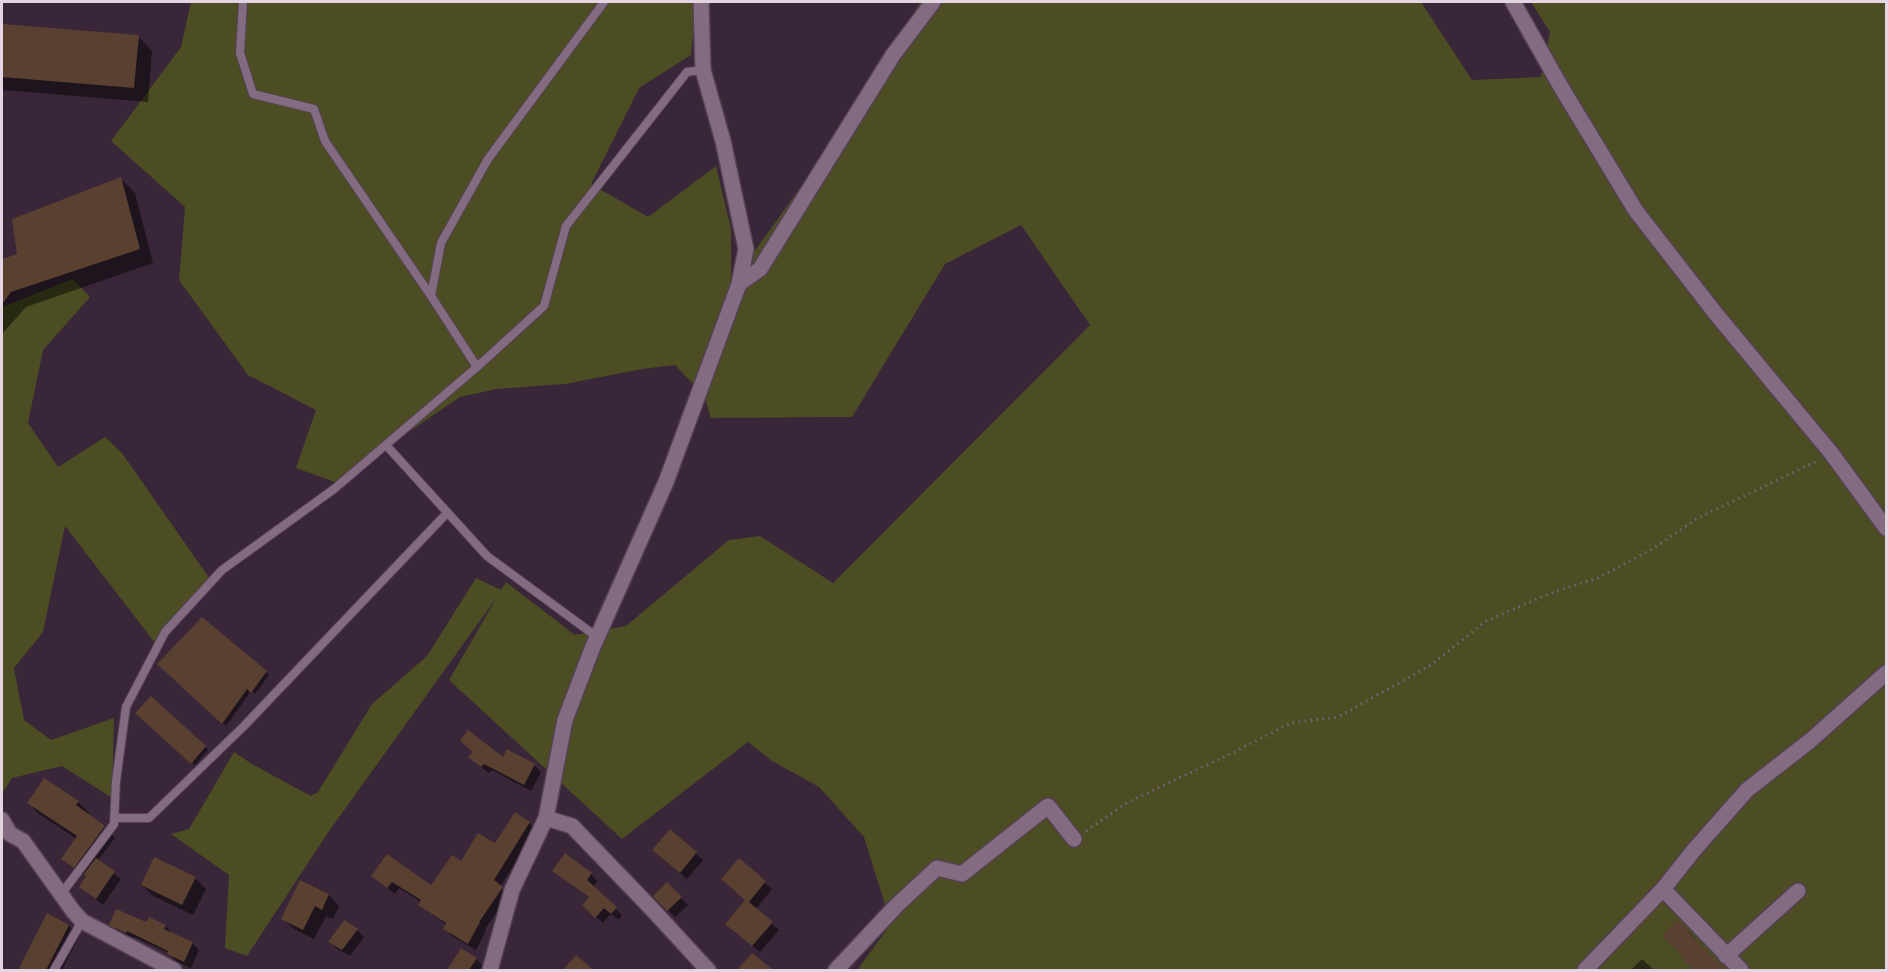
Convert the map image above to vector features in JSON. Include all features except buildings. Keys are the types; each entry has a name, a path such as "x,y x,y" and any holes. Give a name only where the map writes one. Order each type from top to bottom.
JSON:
{"street":[{"path":"490,970 512,890 546,818 565,720 597,637 666,482 739,284 746,249 728,161 703,70 701,2"},
{"path":"739,284 760,269 893,56 933,2"},
{"path":"1513,2 1636,211 1716,314 1832,454 1887,528"},
{"path":"1585,970 1663,890 1694,850 1748,790 1887,673"},
{"path":"836,970 897,905 937,868 962,874 1048,806 1074,839"},
{"path":"546,818 572,826 708,970"},
{"path":"2,820 6,833 23,841 82,921 174,970"},
{"path":"1663,890 1741,970"},
{"path":"1726,956 1798,891"}],"lane":[{"path":"243,2 240,53 253,94 314,109 325,141 477,367"},
{"path":"431,296 441,243 488,159 604,2"},
{"path":"62,894 114,824 116,781 126,707 165,632 222,570 334,489 477,367 544,306 566,226 687,72 703,70"},
{"path":"386,445 488,556 597,637"},
{"path":"115,818 149,818 244,726 447,513"},
{"path":"54,970 82,921"}],"path":[{"path":"1074,839 1128,802 1291,723 1338,717 1431,665 1486,621 1556,591 1598,578 1652,549 1698,518 1832,454"}],"shaded area":[{"path":"191,2 696,2 691,55 639,88 591,184 648,217 716,166 731,229 731,284 876,82 920,2 1421,2 1472,80 1541,77 1550,32 1531,2 1886,2 1886,970 857,970 891,924 864,837 819,787 772,761 748,742 622,839 449,680 497,597 327,834 247,956 225,948 229,875 171,834 189,829 234,752 311,796 318,792 372,704 427,656 476,578 501,590 506,582 575,635 626,626 729,540 760,536 833,583 1090,325 1021,225 945,264 852,417 711,418 704,395 675,365 565,384 497,389 460,397 335,482 296,468 316,410 248,375 179,280 185,207 111,141 181,47"},
{"path":"73,279 90,297 43,350 28,423 58,467 105,437 122,453 210,579 155,643 65,526 43,632 14,668 24,720 51,740 114,718 112,798 62,766 12,778 2,794 2,307"}]}
